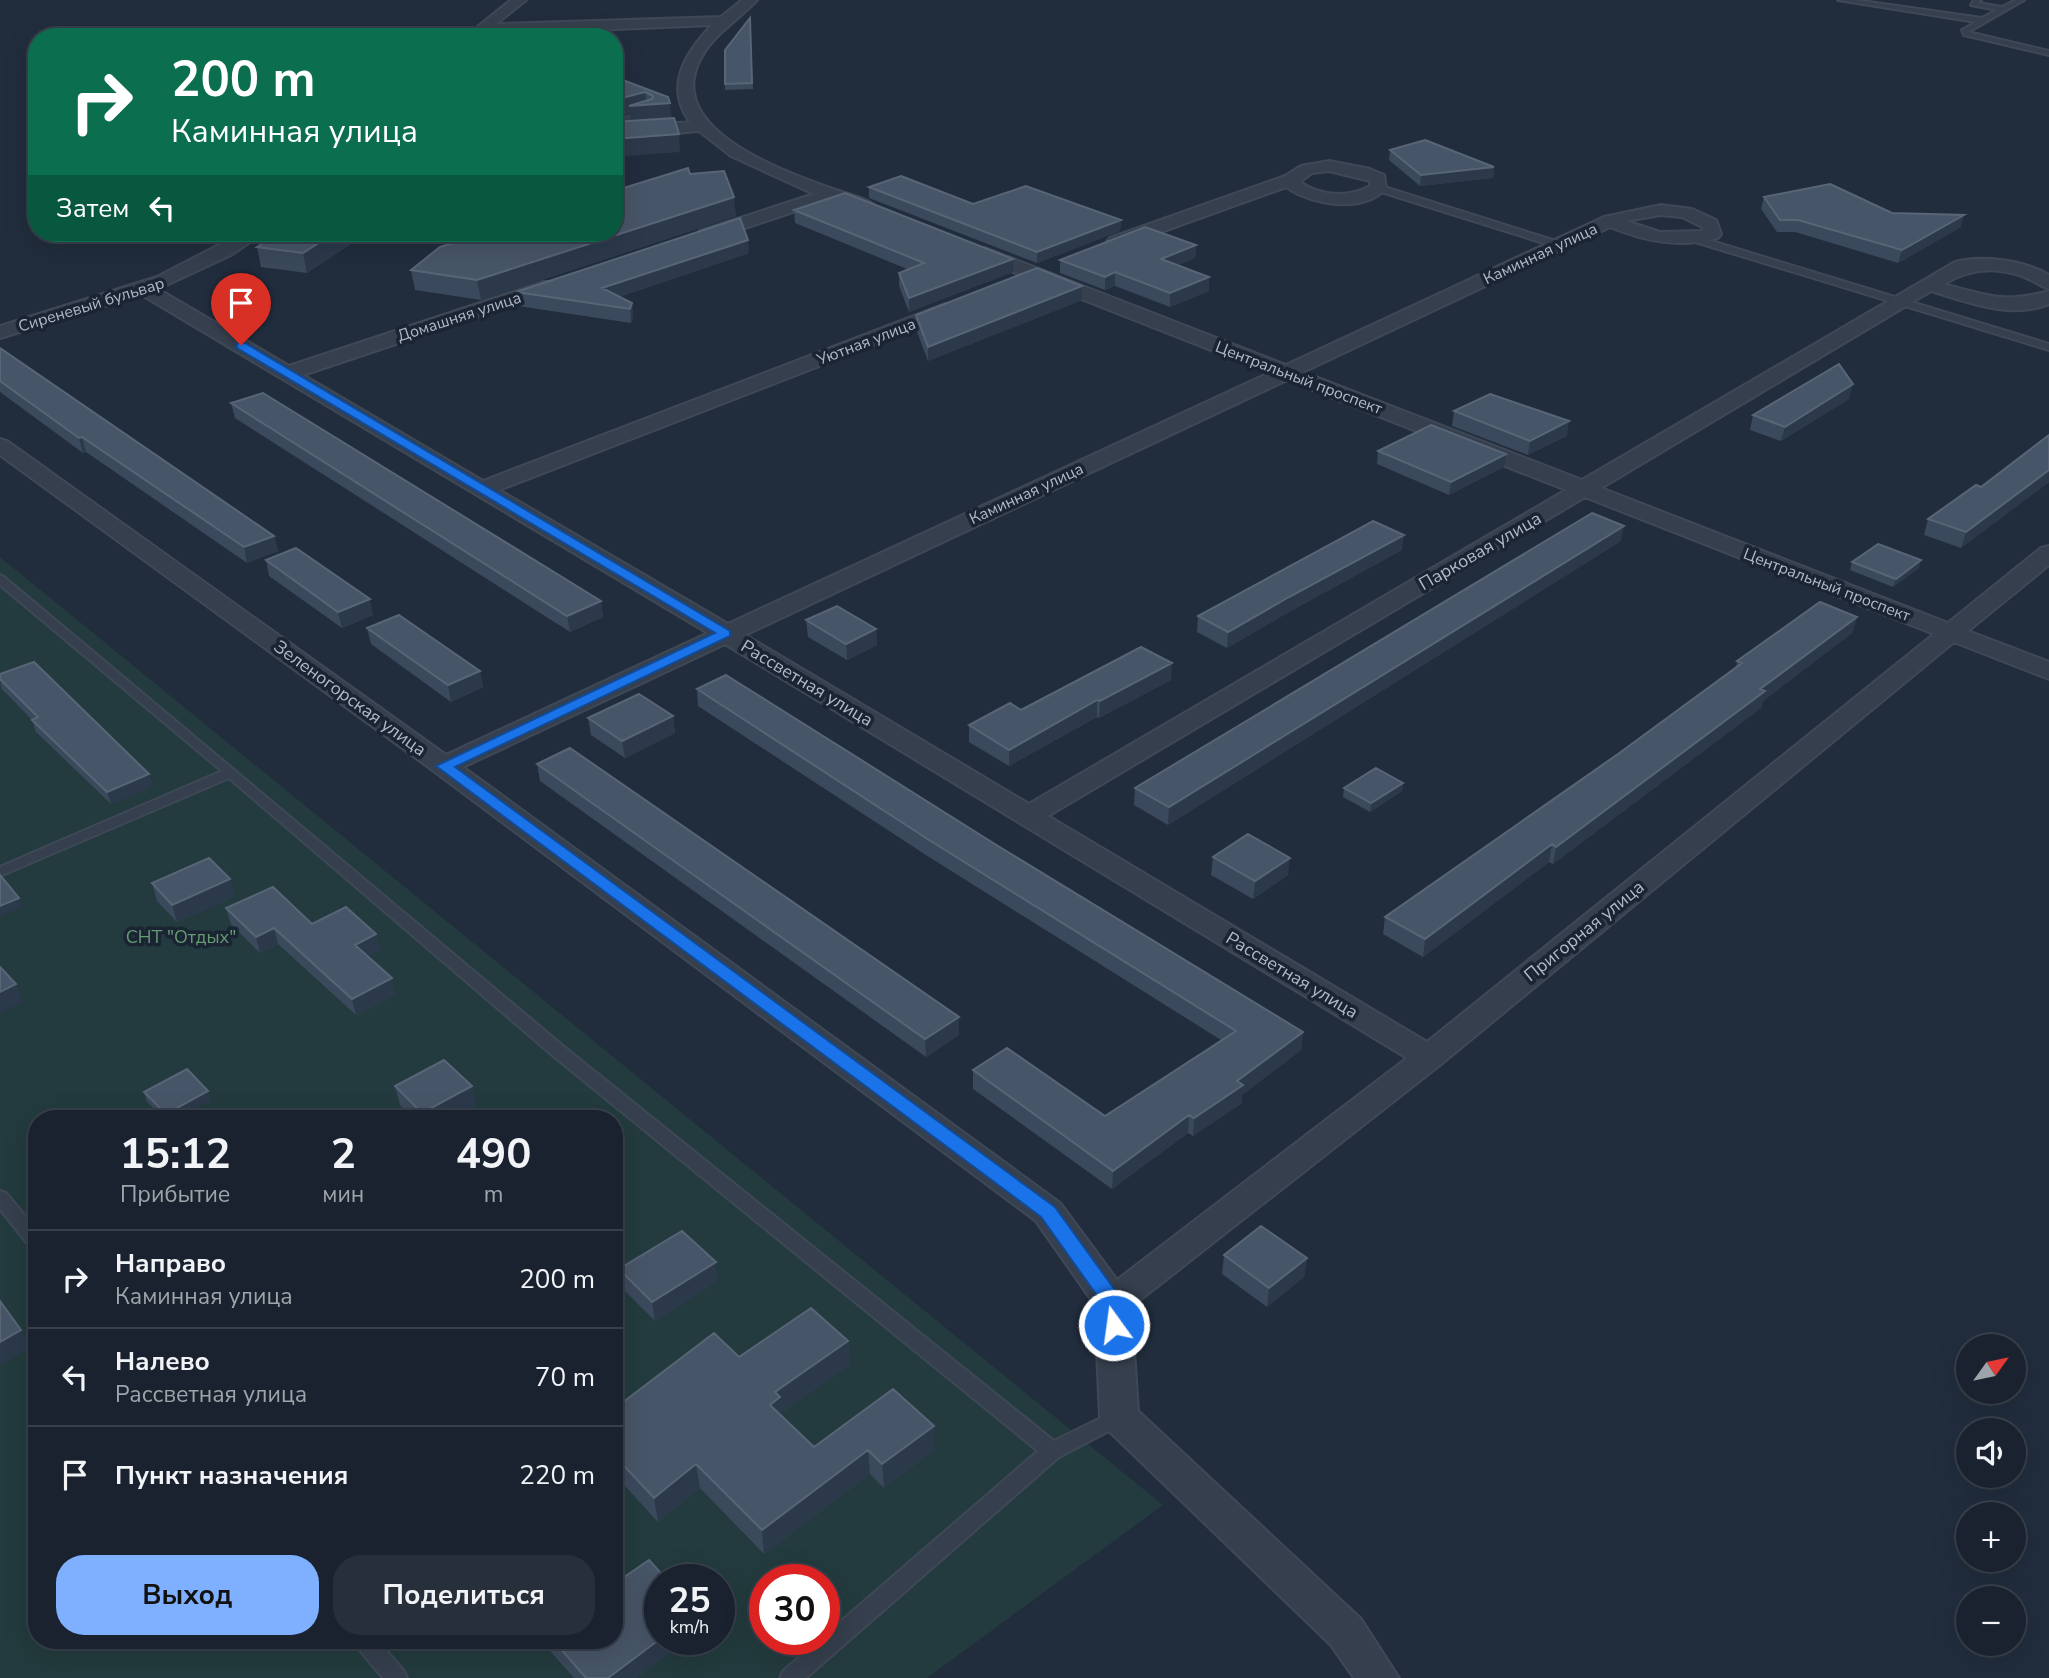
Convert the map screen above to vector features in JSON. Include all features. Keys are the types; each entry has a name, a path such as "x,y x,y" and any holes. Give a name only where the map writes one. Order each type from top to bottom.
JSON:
{"street":[{"path":"483,28 519,0"},
{"path":"750,0 722,21 702,43 685,80 685,100 703,126 738,155 895,219"},
{"path":"579,28 722,21"},
{"path":"623,132 703,126"},
{"path":"1097,250 1290,180 1307,169 1342,167 1373,175 1378,180 1378,188 1364,195 1328,197 1297,189 1290,180"},
{"path":"684,242 830,194"},
{"name":"Каминная улица","path":"444,766 1610,221 1642,210 1675,211 1699,216 1710,224 1712,233 1695,239 1668,240 1610,221"},
{"name":"Сиреневый бульвар","path":"0,332 146,290 201,265 239,242"},
{"name":"Центральный проспект","path":"960,244 2049,671"},
{"path":"1012,284 1061,265"},
{"name":"Парковая улица","path":"1028,816 1585,489 1897,301 1932,286 1961,266 2003,265 2039,276 2049,283"},
{"name":"Домашняя улица","path":"288,373 565,281"},
{"path":"1932,286 1994,301 2028,303 2049,297"},
{"name":"Рассветная улица","path":"146,290 1429,1057"},
{"name":"Уютная улица","path":"481,489 973,299"},
{"name":"Зеленогорская улица","path":"0,445 444,766 1048,1212 1113,1302"},
{"name":"Пригорная улица","path":"1113,1302 1429,1057 2049,553"},
{"path":"1113,1302 1119,1417 1346,1632 1377,1678"}],"lane":[{"path":"1841,0 1985,21"},
{"path":"1978,0 1973,4 2004,10"},
{"path":"2021,0 1964,31 1966,34 2049,53"},
{"path":"623,121 648,114"},
{"path":"1378,188 1556,244"},
{"path":"1695,239 2049,347"},
{"path":"0,579 232,772 557,1051 1052,1451"},
{"path":"0,873 232,772"},
{"path":"0,1197 28,1233"},
{"path":"792,1678 1052,1451 1119,1417"},
{"path":"372,1649 396,1678"}],"green space":[{"name":"СНТ \"Отдых\"","path":"0,557 1163,1505 927,1678 0,1678"}],"building":[{"path":"750,18 752,83 725,84 725,50"},
{"path":"623,80 668,97 670,103 629,106 652,99 653,96 645,92 623,98"},
{"path":"674,118 679,134 623,138 623,121"},
{"path":"1425,140 1494,167 1421,175 1390,150"},
{"path":"688,168 690,174 724,171 734,197 623,233 623,188"},
{"path":"901,176 973,204 1026,186 1121,220 1037,252 869,187"},
{"path":"1830,184 1892,213 1964,215 1902,250 1798,220 1780,220 1764,197"},
{"path":"845,193 1013,259 909,298 899,273 924,263 794,210"},
{"path":"740,218 748,240 602,288 632,303 630,309 516,292"},
{"path":"1145,227 1196,245 1161,259 1209,277 1170,293 1115,272 1105,277 1060,260"},
{"path":"265,242 320,242 303,253 257,247"},
{"path":"456,242 595,242 477,280 411,270 440,247"},
{"path":"1037,268 1082,286 928,347 916,315"},
{"path":"0,348 274,536 244,547 82,437 79,438 0,381"},
{"path":"1839,364 1853,384 1785,427 1753,415"},
{"path":"263,393 601,601 567,616 231,403"},
{"path":"1490,394 1569,421 1530,441 1454,411"},
{"path":"1431,425 1506,454 1451,482 1378,451"},
{"path":"2049,435 2049,470 1966,532 1928,519 1976,485 1981,487"},
{"path":"1592,513 1624,526 1169,807 1135,788"},
{"path":"1373,521 1404,535 1228,632 1198,616"},
{"path":"1878,544 1921,560 1896,579 1852,562"},
{"path":"296,548 370,599 338,612 266,560"},
{"path":"1820,602 1857,617 1760,689 1765,691 1556,847 1552,844 1425,939 1385,917 1618,754 1742,663 1737,661"},
{"path":"837,606 876,629 846,644 806,620"},
{"path":"399,615 480,671 448,685 367,628"},
{"path":"1141,647 1172,663 1100,701 1097,700 1009,750 969,725 1010,703 1021,710"},
{"path":"34,662 149,774 107,792 32,720 38,717 0,679 0,674"},
{"path":"726,675 998,846 1303,1032 1237,1081 1243,1085 1194,1118 1189,1115 1113,1171 973,1070 1007,1048 1105,1116 1236,1031 929,840 697,689"},
{"path":"639,694 673,716 622,741 588,718"},
{"path":"570,748 959,1017 925,1039 537,764"},
{"path":"1376,768 1403,783 1371,803 1344,788"},
{"path":"1248,834 1290,858 1255,881 1213,857"},
{"path":"209,858 230,879 172,905 152,883"},
{"path":"0,875 19,898 0,906"},
{"path":"273,887 312,924 346,907 376,934 355,945 392,978 352,999 274,928 256,937 226,908"},
{"path":"0,967 16,984 0,992"},
{"path":"444,1060 472,1086 428,1110 419,1110 395,1086"},
{"path":"187,1069 208,1091 173,1110 162,1110 144,1092"},
{"path":"1261,1226 1307,1258 1269,1288 1224,1255"},
{"path":"682,1231 716,1262 652,1302 623,1273 623,1267"},
{"path":"0,1301 21,1330 0,1342"},
{"path":"811,1308 848,1341 775,1392 780,1397 770,1405 814,1447 893,1389 934,1426 882,1464 868,1450 762,1530 696,1464 654,1498 623,1465 623,1402 714,1333 739,1357"},
{"path":"649,1560 653,1564 644,1564 644,1651 608,1678 586,1678 561,1649 623,1649 623,1578"}],"route":[{"path":"241,345 725,634 444,766 1048,1212 1113,1302 1114,1325"}]}
